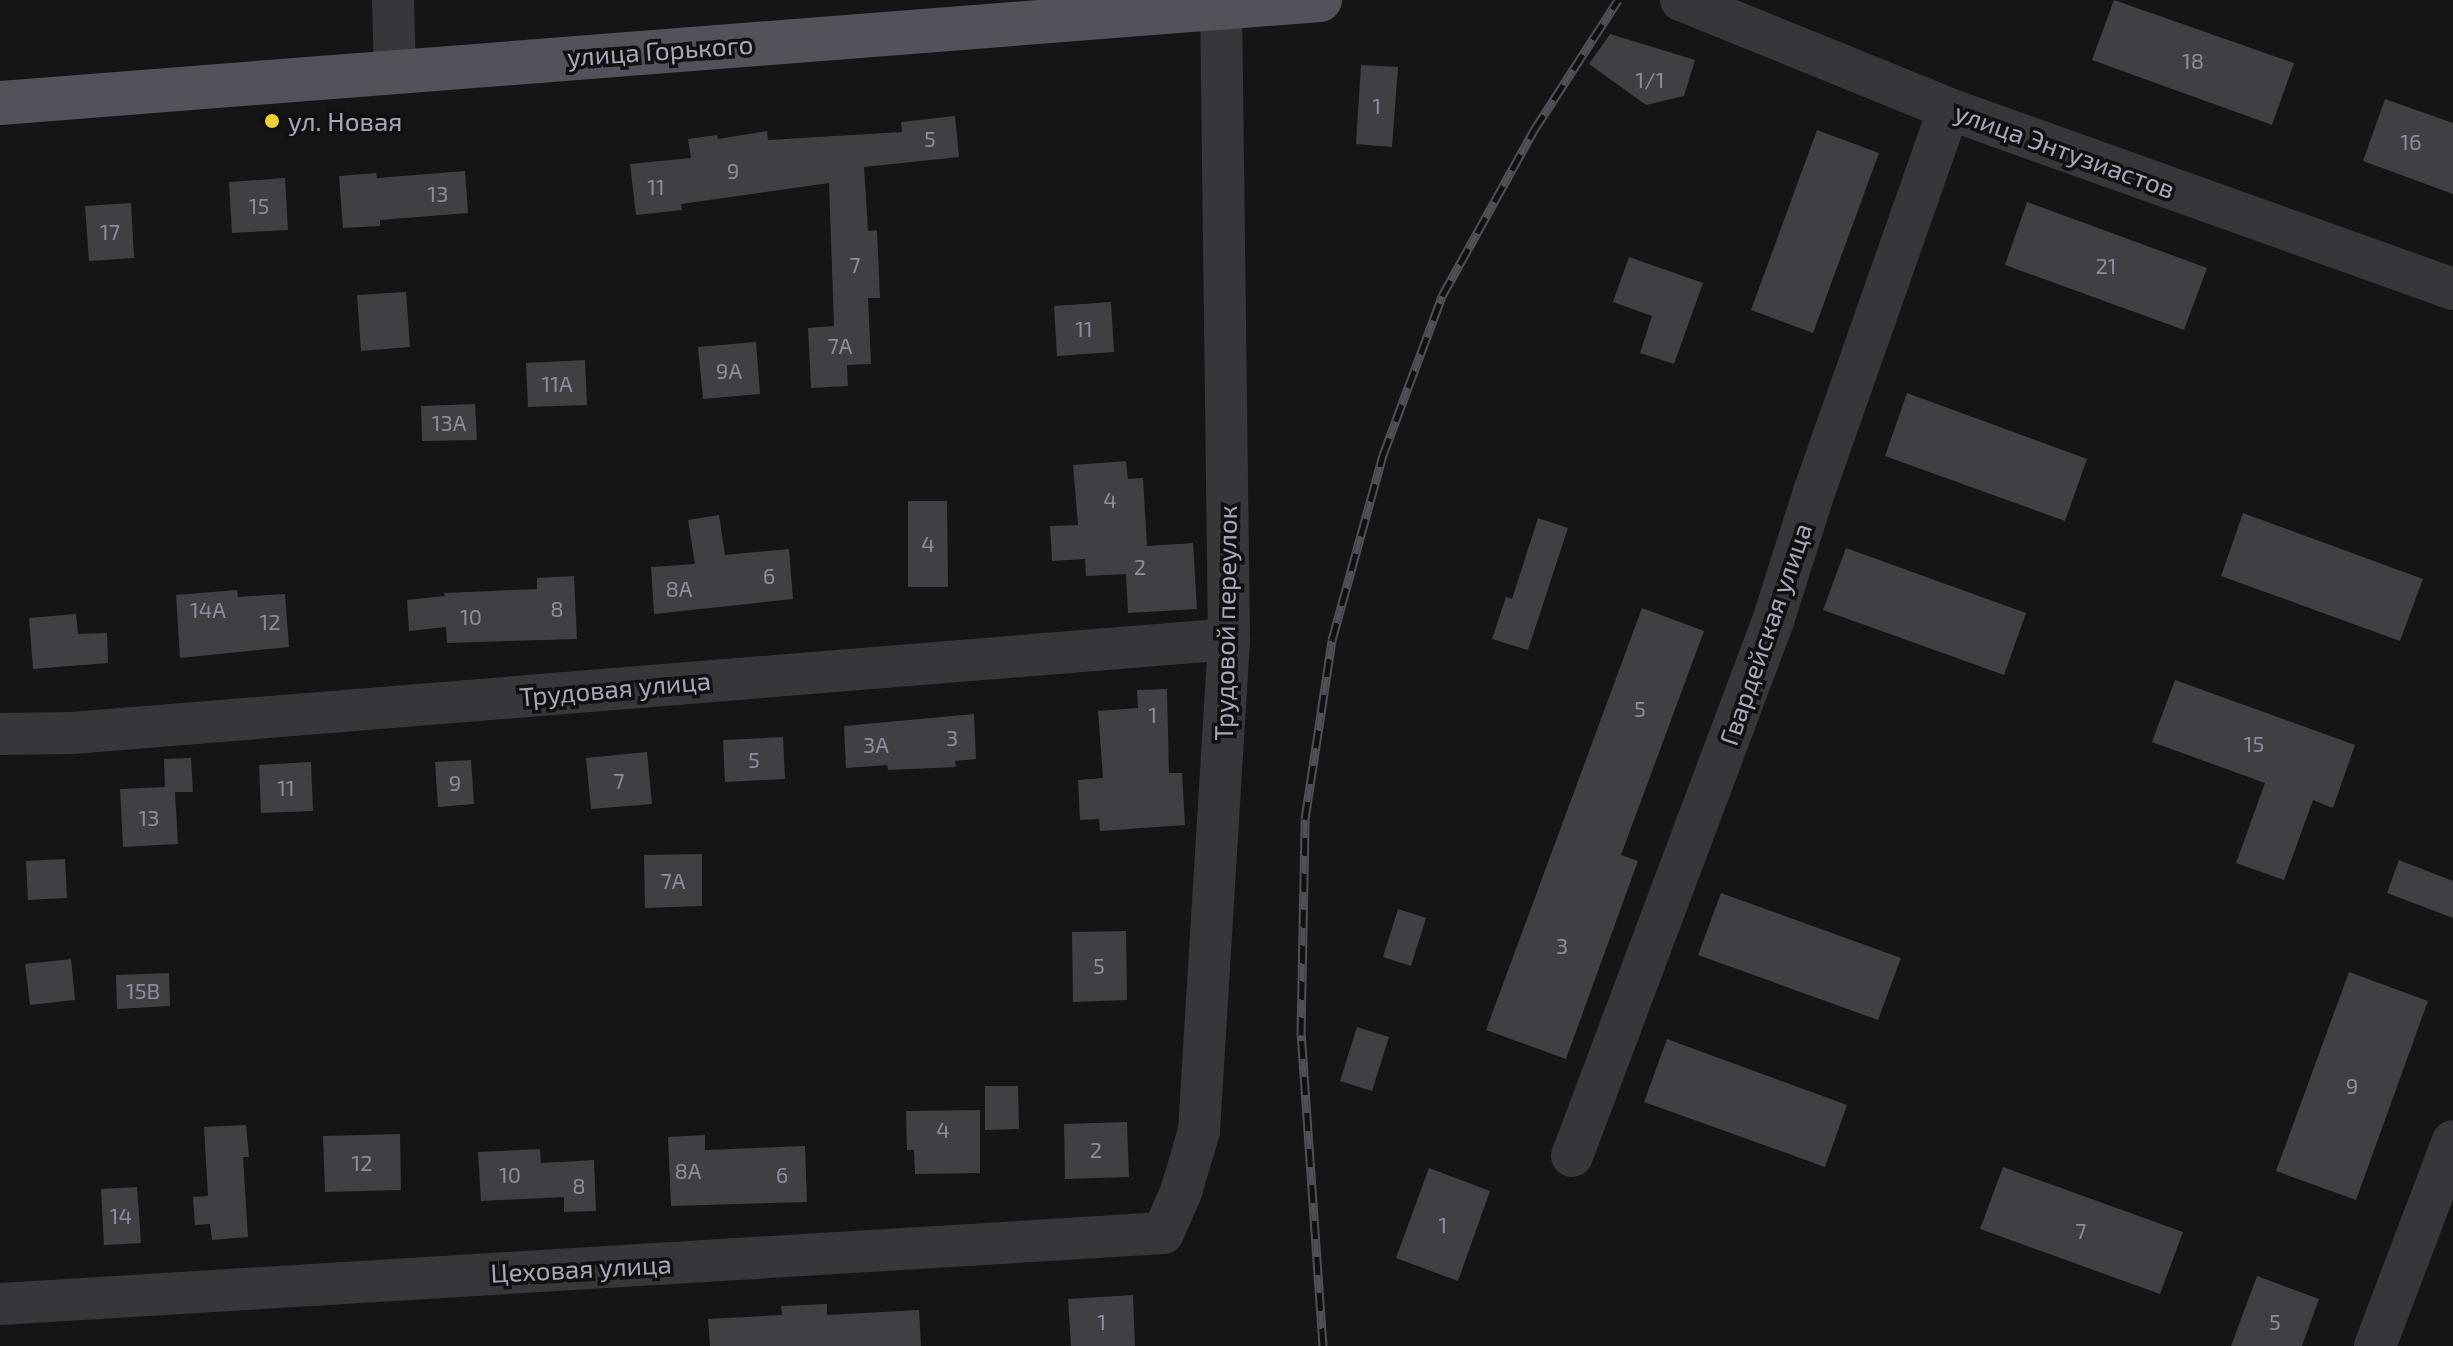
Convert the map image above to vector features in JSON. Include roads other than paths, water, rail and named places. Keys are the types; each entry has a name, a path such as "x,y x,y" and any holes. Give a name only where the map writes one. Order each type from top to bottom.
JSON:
{"main road":[{"name":"улица Горького","path":"0,103 1320,0"}],"street":[{"path":"393,0 395,70"},
{"name":"улица Энтузиастов","path":"1681,0 1949,109 2453,289"},
{"name":"Трудовой переулок","path":"1163,1233 1181,1192 1199,1131 1229,639 1221,6"},
{"name":"Гвардейская улица","path":"1572,1156 1773,621 1819,477 1949,109"},
{"name":"Трудовая улица","path":"0,734 87,732 1229,639"},
{"path":"2375,1346 2453,1141"},
{"name":"Цеховая улица","path":"0,1304 1163,1233"}],"railway":[{"path":"1323,1346 1301,1035 1305,819 1332,640 1383,455 1442,296 1534,130 1618,0"}],"place":[{"name":"ул. Новая","path":"272,121"}]}
